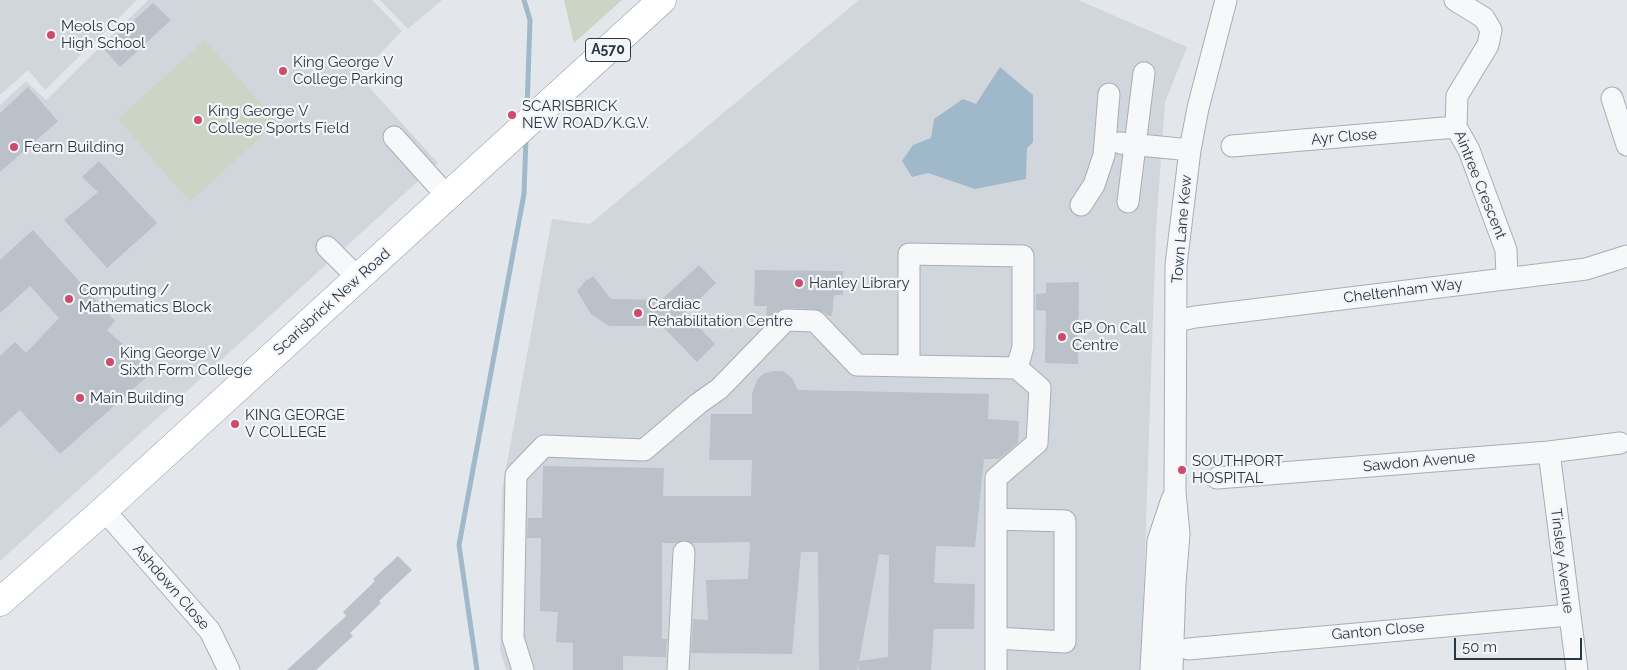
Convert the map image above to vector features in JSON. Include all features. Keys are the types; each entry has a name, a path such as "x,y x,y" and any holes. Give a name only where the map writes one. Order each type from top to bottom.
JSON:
{"highway":[{"name":"Scarisbrick New Road","path":"0,602 104,510 662,0"}],"street":[{"name":"Town Lane Kew","path":"1172,670 1179,534 1175,492 1176,265 1190,150 1198,108 1226,0"},
{"name":"Aintree Crescent","path":"1455,0 1484,18 1491,30 1488,45 1457,96 1456,127 1470,150 1506,250 1507,278"},
{"path":"1128,202 1144,73"},
{"path":"1080,205 1094,184 1104,155 1109,94"},
{"path":"1619,109 1627,145"},
{"name":"Ayr Close","path":"1232,146 1456,127"},
{"path":"394,137 447,196"},
{"path":"1105,142 1190,150"},
{"path":"327,246 358,278"},
{"path":"909,366 909,254 1023,256 1024,347 1017,368"},
{"name":"Cheltenham Way","path":"1177,321 1195,317 1586,269 1627,256"},
{"path":"523,670 513,638 516,475 544,446 644,450 699,403 719,389 786,320 815,321 857,364 1017,368 1040,388 1037,443 996,478 996,670"},
{"name":"Sawdon Avenue","path":"1217,478 1549,452 1620,443"},
{"name":"Tinsley Avenue","path":"1549,452 1577,670"},
{"name":"Town Lane Kew","path":"1151,670 1158,542 1175,492"},
{"name":"Ashdown Close","path":"104,510 210,631 229,670"},
{"path":"996,519 1065,521 1065,642 996,638"},
{"path":"678,670 684,552"},
{"name":"Ganton Close","path":"1188,649 1569,615"}],"shaded area":[{"name":"Meols Cop High School","path":"0,0 137,0 45,90 28,70 0,95"},
{"name":"King George V Sixth Form College","path":"148,0 372,0 402,31 359,76 438,163 0,561 0,105 26,81 46,100"},
{"path":"380,0 442,0 408,29"},
{"path":"859,0 1078,0 1187,47 1165,102 1156,229 1141,670 506,670 500,650 502,490 552,219 590,224"}],"green space":[{"path":"564,0 622,0 574,43"},
{"name":"King George V College Sports Field","path":"205,40 277,122 190,202 118,119"}],"water":[{"path":"1000,67 1033,95 1033,142 1027,148 1026,179 975,189 928,173 912,177 902,161 913,145 931,138 934,119 963,99 976,104"}],"building":[{"path":"153,3 171,20 120,67 103,48"},
{"name":"Fearn Building","path":"28,87 58,121 0,172 0,113"},
{"path":"99,161 157,223 107,268 64,220 98,192 82,177"},
{"path":"33,230 115,321 107,330 135,355 140,351 152,362 146,370 150,374 60,454 20,410 0,428 0,356 15,342 26,353 59,318 30,286 0,313 0,260"},
{"name":"Cardiac Rehabilitation Centre","path":"699,265 716,283 685,313 715,344 697,362 662,326 609,326 591,314 577,291 587,279 593,276 611,299 661,300"},
{"name":"Hanley Library","path":"755,270 843,271 843,295 834,295 832,316 828,316 815,309 786,308 781,309 772,316 766,316 767,306 754,306"},
{"name":"GP On Call Centre","path":"1079,282 1078,364 1045,363 1046,311 1036,310 1036,294 1046,293 1046,283"},
{"path":"783,371 792,378 798,390 989,394 988,419 1019,421 1018,443 999,459 984,459 975,547 936,546 934,583 975,584 974,629 934,629 931,670 859,670 858,664 857,670 819,670 818,552 801,552 792,654 691,653 693,619 708,620 706,580 748,579 750,542 692,543 684,540 676,543 662,543 662,639 667,639 666,657 623,656 623,670 573,670 573,643 556,642 558,612 540,611 541,538 527,538 528,518 542,518 543,466 664,468 663,496 751,496 752,460 709,460 711,414 752,414 752,394 757,380 763,374","holes":["879,554 889,555 888,657 859,661"]},
{"path":"398,556 412,570 379,601 381,603 350,633 353,636 316,670 287,670 346,616 343,612 375,581 373,579"}],"waterway":[{"path":"524,0 530,20 527,109"},
{"path":"477,670 459,545 524,194 526,138"}],"place":[{"name":"Meols Cop High School","path":"51,35"},
{"name":"King George V College Parking","path":"283,71"},
{"name":"SCARISBRICK NEW ROAD/K.G.V.","path":"512,115"},
{"name":"King George V College Sports Field","path":"198,120"},
{"name":"Fearn Building","path":"14,147"},
{"name":"Hanley Library","path":"799,283"},
{"name":"Computing / Mathematics Block","path":"69,299"},
{"name":"Cardiac Rehabilitation Centre","path":"638,313"},
{"name":"GP On Call Centre","path":"1062,337"},
{"name":"King George V Sixth Form College","path":"110,362"},
{"name":"Main Building","path":"80,398"},
{"name":"KING GEORGE V COLLEGE","path":"235,424"},
{"name":"SOUTHPORT HOSPITAL","path":"1182,470"}]}
